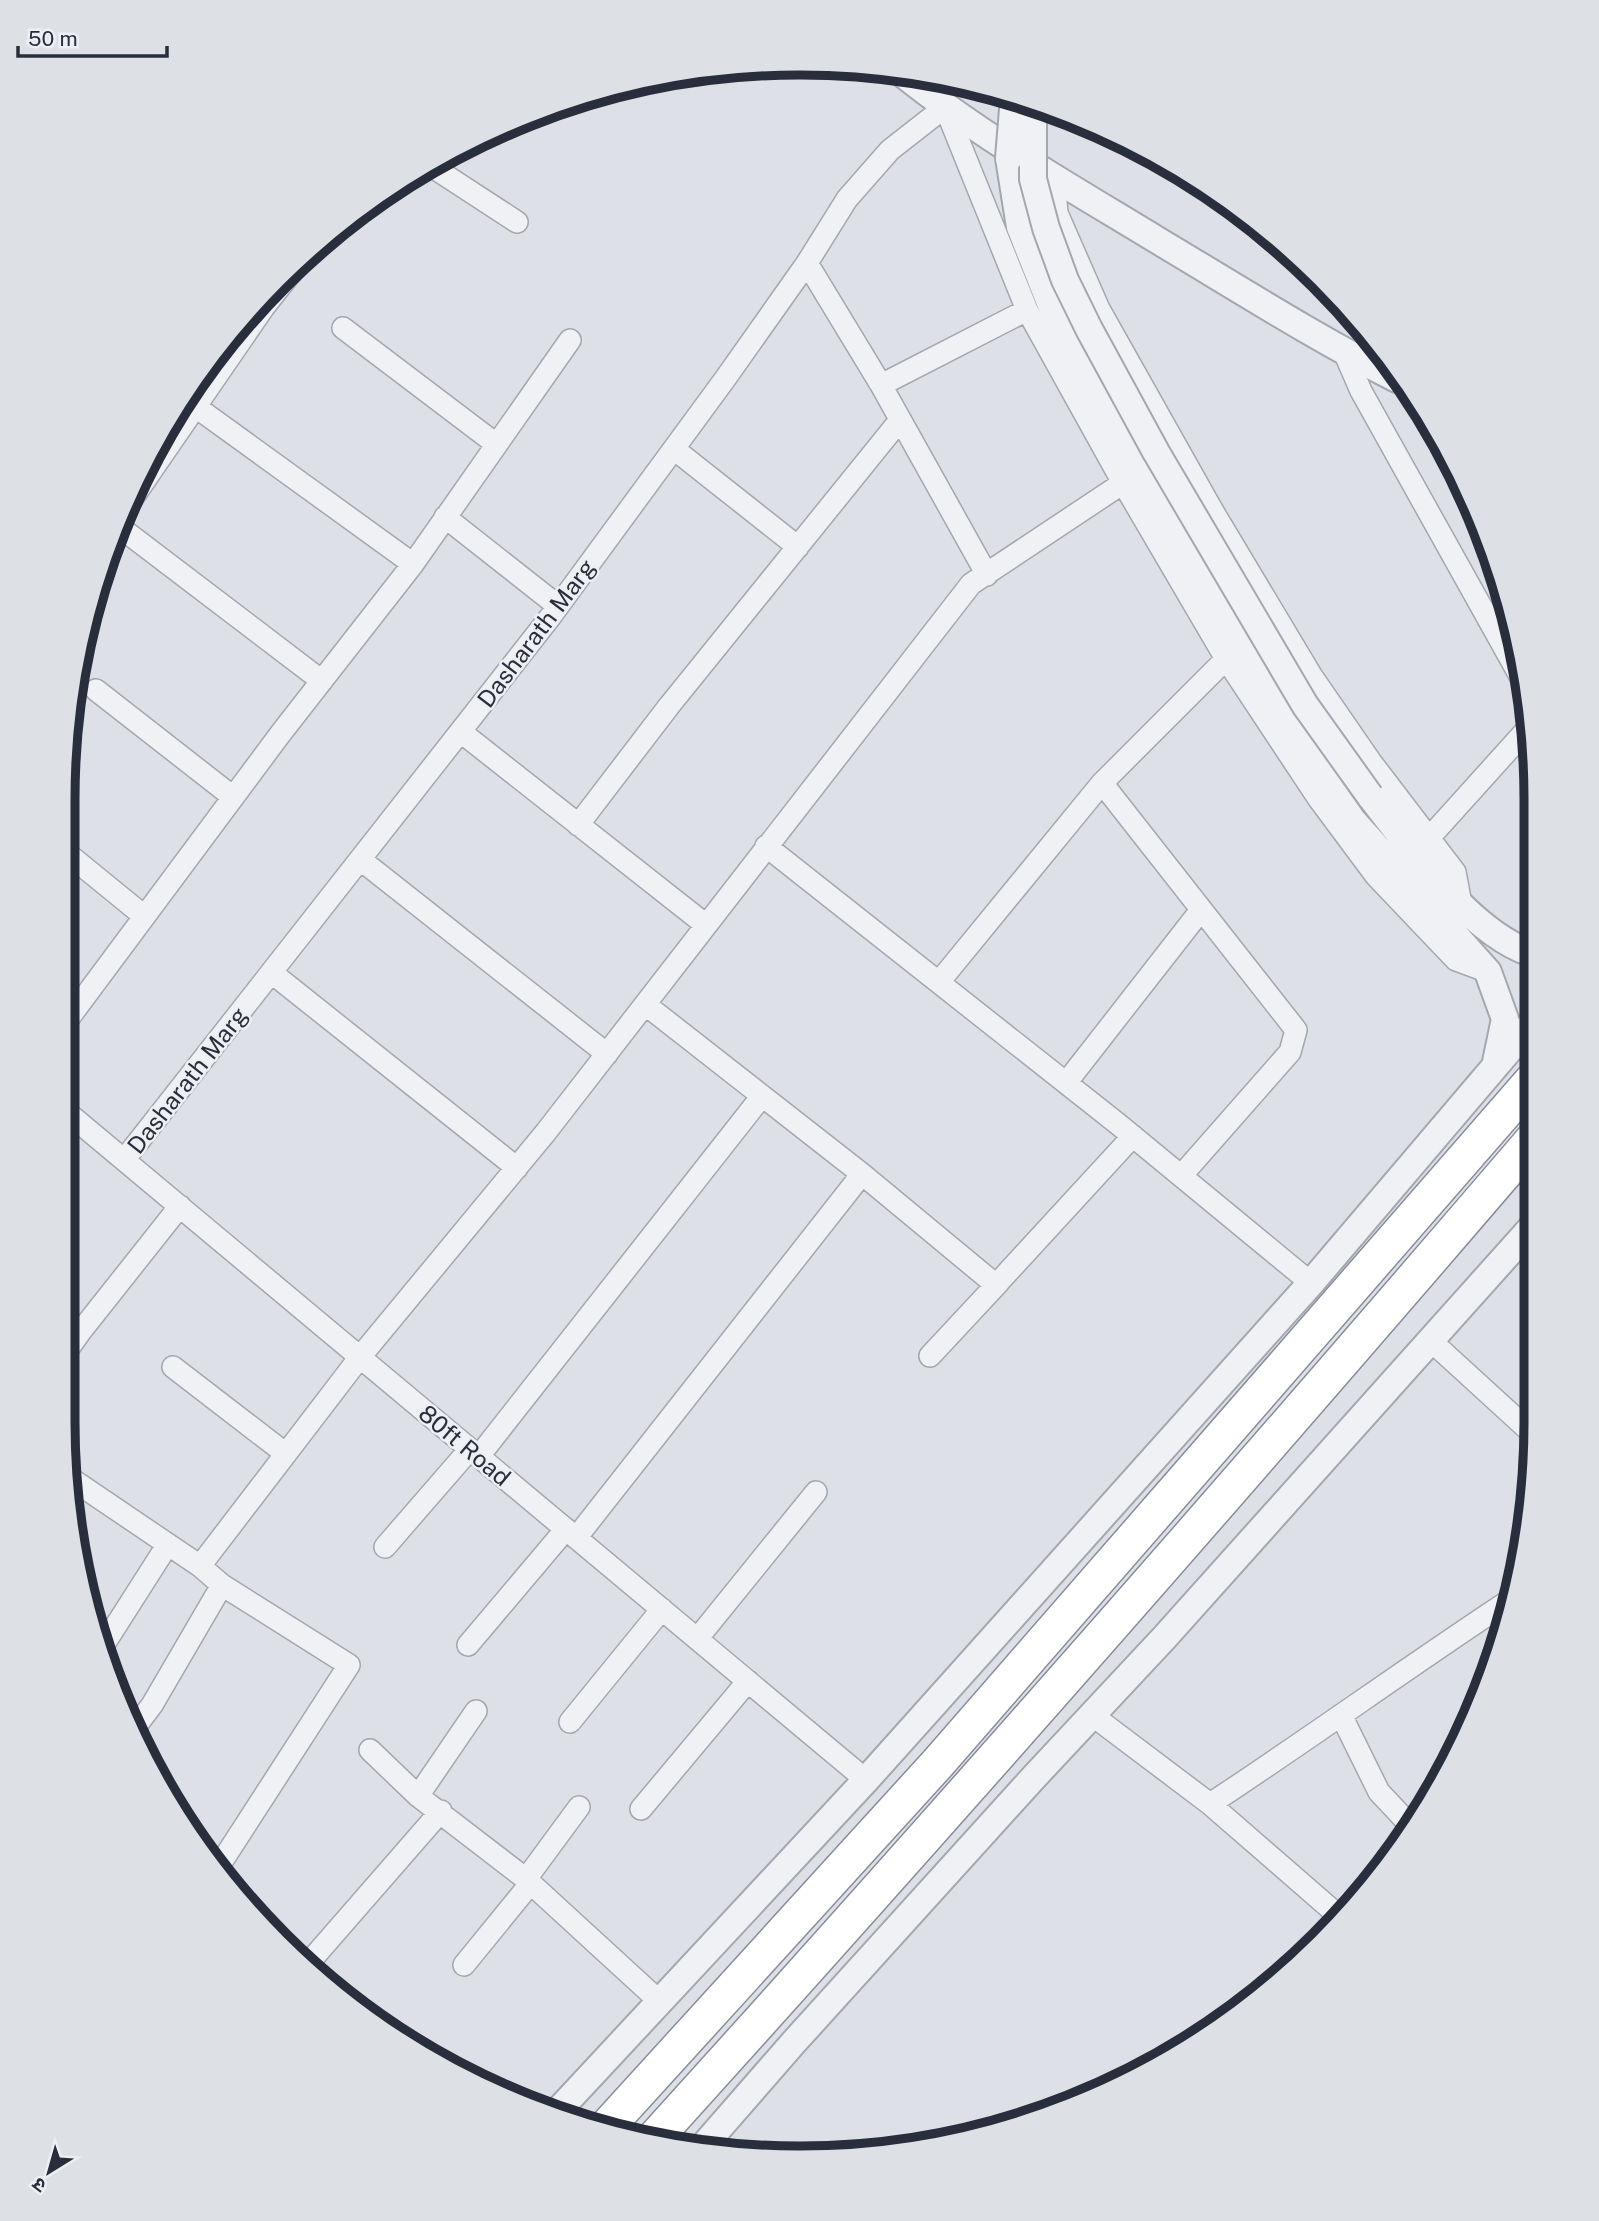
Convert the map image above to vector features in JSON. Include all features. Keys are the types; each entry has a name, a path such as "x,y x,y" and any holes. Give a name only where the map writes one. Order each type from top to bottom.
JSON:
{"highway":[{"path":"612,2121 938,1763 1524,1090"},
{"path":"660,2132 918,1845 1524,1150"}],"street":[{"path":"917,85 945,107 1054,178 1344,352 1384,372"},
{"path":"945,107 1027,310 1122,483 1226,659 1318,799 1376,876 1456,960 1488,972"},
{"name":"Dasharath Marg","path":"124,1160 558,606 807,263 846,199 890,150 945,107"},
{"path":"1012,108 1009,158 1020,227 1055,315 1148,492 1314,764 1353,821 1488,972 1505,1019 1495,1066"},
{"path":"1034,115 1034,179 1046,228 1065,280 1088,329 1156,452 1299,693 1370,796 1411,848 1461,904 1502,939 1524,950"},
{"path":"439,171 517,222"},
{"path":"1054,178 1057,213 1098,309 1311,675 1371,762 1455,872 1461,904"},
{"path":"807,263 881,386 987,575"},
{"path":"881,386 1027,310"},
{"path":"343,328 496,444"},
{"path":"161,459 249,329"},
{"path":"75,1010 233,797 412,564 570,340"},
{"path":"1344,352 1361,391 1510,658"},
{"path":"197,407 412,564"},
{"path":"579,825 669,706 900,420"},
{"path":"674,449 798,547"},
{"path":"200,1566 360,1357 517,1168 607,1054 971,584 1122,483"},
{"path":"445,517 558,606"},
{"path":"126,532 322,681"},
{"path":"939,982 1102,783 1226,659"},
{"path":"96,690 233,797"},
{"path":"461,732 706,925"},
{"path":"1429,838 1521,736"},
{"path":"1102,783 1296,1030 1290,1052 1181,1176"},
{"path":"766,846 1133,1136 1311,1283"},
{"path":"75,860 145,916"},
{"path":"361,860 607,1054"},
{"path":"1066,1083 1201,910"},
{"path":"272,973 517,1168"},
{"path":"646,1004 862,1174 996,1285 999,1282"},
{"path":"563,2105 658,2000 866,1780 1311,1283 1524,1032"},
{"path":"385,1548 474,1453 762,1096"},
{"name":"80ft Road","path":"75,1119 866,1780"},
{"path":"930,1356 1133,1136"},
{"path":"468,1645 571,1533 862,1174"},
{"path":"75,1339 180,1206"},
{"path":"708,2140 811,2023 1164,1638 1524,1236"},
{"path":"75,1326 81,1331"},
{"path":"1430,1340 1524,1426"},
{"path":"173,1367 286,1454"},
{"path":"78,1484 200,1566 222,1585 349,1665 224,1860"},
{"path":"697,1639 816,1492"},
{"path":"109,1637 168,1544"},
{"path":"140,1721 222,1585"},
{"path":"1209,1804 1499,1607"},
{"path":"569,1722 662,1609"},
{"path":"640,1809 748,1681"},
{"path":"418,1796 476,1711"},
{"path":"1092,1715 1209,1804 1333,1911"},
{"path":"1341,1715 1379,1792 1405,1819"},
{"path":"370,1750 418,1796 441,1811 528,1881 658,2000"},
{"path":"464,1965 528,1881 579,1807"},
{"path":"313,1958 441,1811"}]}
